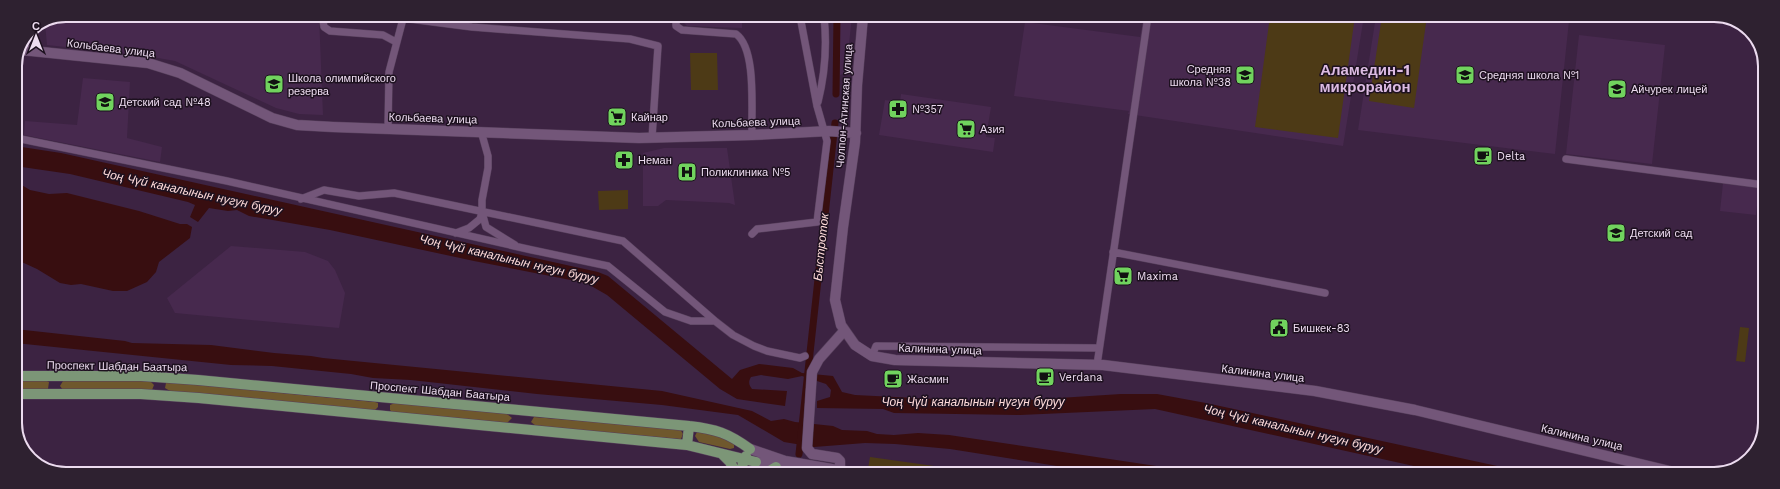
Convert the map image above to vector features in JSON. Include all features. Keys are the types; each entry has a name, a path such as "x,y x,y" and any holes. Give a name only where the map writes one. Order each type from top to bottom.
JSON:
{"main road":[{"name":"Чолпон-Атинская улица","path":"844,331 836,310 835,290 856,133 857,85 862,22"},
{"name":"Кольбаева улица","path":"25,50 148,63 180,73 272,118 297,124 333,127 652,138 827,131 856,133"},
{"name":"Калинина улица","path":"844,331 856,346 872,356 895,360 1097,365 1315,392 1415,410 1653,467"},
{"path":"840,467 840,461 837,458 812,454 807,448 812,372 819,359 844,331"},
{"name":"Проспект Шабдан Баатыра","path":"22,376 198,380 689,426 721,431 750,449 785,462 816,467"},
{"path":"54,376 54,394"},
{"path":"159,395 160,378"},
{"path":"22,394 159,395 687,445 776,467"},
{"path":"383,416 385,398"},
{"path":"519,429 521,411"},
{"path":"687,445 689,426"},
{"path":"722,454 730,454 737,450 737,440"},
{"path":"742,467 743,460 750,449"},
{"path":"750,449 756,462 756,467"},
{"path":"722,454 733,467"}],"street":[{"path":"323,22 324,26 330,31 383,35 396,42"},
{"path":"388,128 389,72 402,22"},
{"path":"438,22 472,27 630,39 658,46 652,138"},
{"path":"676,22 676,26 682,30 736,34 741,38 749,58 752,135"},
{"path":"752,234 757,229 817,222 827,131 818,106 801,22"},
{"path":"818,106 824,66 826,31 825,22"},
{"path":"1097,365 1147,22"},
{"path":"481,131 488,156 488,168 482,200 482,212 486,227 519,248"},
{"path":"22,140 227,181 456,234 608,266 666,312 691,321 715,321"},
{"path":"1566,159 1758,183"},
{"path":"302,199 324,190 359,196 394,193 624,241 715,321 734,335 767,351 800,358 805,356"},
{"path":"456,234 469,228 480,219 482,212"},
{"path":"1113,252 1325,293"},
{"path":"872,356 876,346 1099,348"}],"shaded area":[{"name":"Школа олимпийского резерва","path":"66,22 319,22 323,115 299,114 276,108 175,61 147,56 47,45 45,27"},
{"path":"683,22 742,22 742,28 687,26"},
{"path":"840,22 851,22 846,73 840,75"},
{"name":"Средняя школа №38","path":"1025,22 1140,37 1143,22 1363,22 1343,146 1128,114 1129,111 1014,96"},
{"path":"1269,22 1354,22 1338,138 1255,127"},
{"name":"Средняя школа №1","path":"1375,22 1569,22 1555,154 1358,130"},
{"path":"1381,22 1426,22 1414,108 1369,101"},
{"name":"Айчурек лицей","path":"1579,35 1665,45 1652,164 1566,154"},
{"path":"690,53 717,53 718,90 691,90"},
{"name":"Детский сад №48","path":"83,78 130,82 127,138 162,147 160,162 24,135 25,121 77,125"},
{"path":"901,94 991,107 986,137 995,138 993,152 879,135 885,100 900,102"},
{"name":"Поликлиника №5","path":"664,148 727,148 735,205 729,203 666,200 658,206 643,206 643,153"},
{"path":"1723,183 1758,188 1756,215 1720,211"},
{"path":"628,190 628,209 599,210 598,191"},
{"path":"231,246 305,252 328,261 335,270 345,293 339,328 175,313 167,298"},
{"path":"1740,327 1749,328 1745,362 1736,361"},
{"path":"22,380 47,381 49,382 48,389 22,390"},
{"path":"63,381 150,381 154,385 152,390 63,390 60,386"},
{"path":"171,382 375,402 378,403 378,407 375,410 170,391 165,388 166,383"},
{"path":"395,403 507,414 512,418 507,423 392,412 390,410 390,405"},
{"path":"534,417 680,429 683,434 681,439 679,439 536,426 531,422"},
{"path":"697,432 714,434 734,444 734,448 730,449 699,442 695,436"},
{"path":"870,457 941,467 868,467"}],"water":[{"name":"Чоң Чүй каналынын нугун буруу","path":"22,147 61,153 598,272 608,276 732,379 740,370 759,364 793,368 802,373 833,376 842,392 855,395 996,402 1121,394 1157,394 1206,403 1502,467 1418,467 1155,409 1020,415 894,413 883,409 817,408 817,401 830,397 831,390 826,384 802,376 788,379 761,375 751,377 749,380 752,389 787,391 785,406 737,399 720,389 607,295 586,283 330,230 249,216 237,210 228,211 209,208 198,222 190,217 195,205 188,202 70,174 22,167"},
{"path":"22,185 30,190 49,194 67,193 139,211 180,224 187,224 192,227 190,238 159,262 156,272 147,282 127,291 113,291 81,284 71,285 60,283 37,269 22,262"},
{"path":"22,330 132,343 211,345 323,358 662,391 752,411 771,421 784,419 795,422 833,426 842,430 867,431 877,434 894,435 918,433 949,435 1163,467 1063,467 950,449 895,444 865,443 814,447 784,442 738,415 662,405 537,394 411,380 373,378 351,374 272,366 231,365 22,344"}],"waterway":[{"name":"Быстроток","path":"836,94 837,22"},
{"name":"Быстроток","path":"799,454 835,123"}],"place":[{"name":"Средняя школа №38","path":"1245,75"},
{"name":"Средняя школа №1","path":"1465,75"},
{"name":"Школа олимпийского резерва","path":"274,84"},
{"name":"Айчурек лицей","path":"1617,89"},
{"name":"Детский сад №48","path":"105,102"},
{"name":"№357","path":"898,109"},
{"name":"Кайнар","path":"617,117"},
{"name":"Азия","path":"966,129"},
{"name":"Delta","path":"1483,156"},
{"name":"Неман","path":"624,160"},
{"name":"Поликлиника №5","path":"687,172"},
{"name":"Детский сад","path":"1616,233"},
{"name":"Maxima","path":"1123,276"},
{"name":"Бишкек-83","path":"1279,328"},
{"name":"Verdana","path":"1045,377"},
{"name":"Жасмин","path":"893,379"}],"district":[{"name":"Аламедин-1 микрорайон","path":"1365,78"}]}
